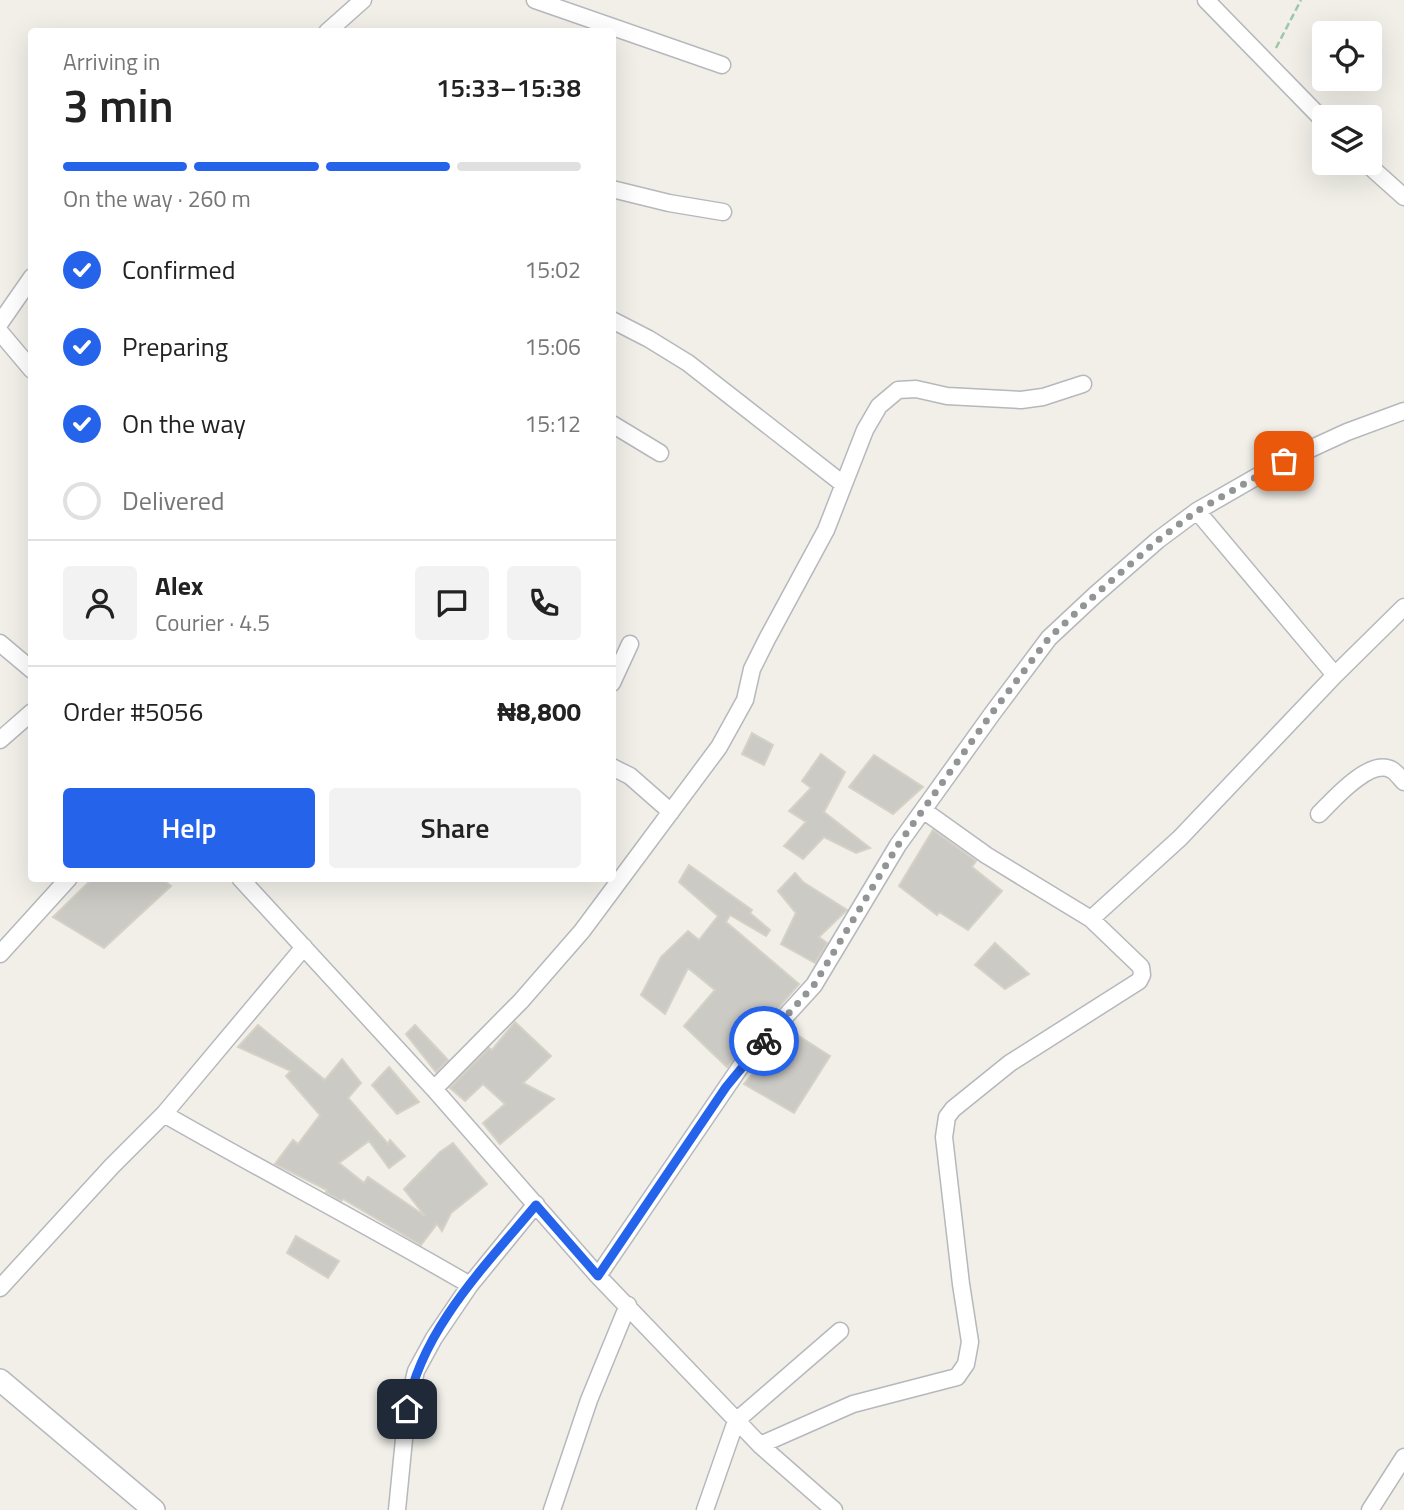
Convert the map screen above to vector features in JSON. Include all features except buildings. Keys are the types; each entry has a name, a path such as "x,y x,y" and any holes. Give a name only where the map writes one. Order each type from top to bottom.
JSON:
{"street":[{"path":"332,28 363,0"},
{"path":"536,0 722,65"},
{"path":"1206,0 1312,109"},
{"path":"1382,175 1402,190"},
{"path":"616,190 723,212"},
{"path":"0,323 28,283"},
{"path":"616,322 688,363 843,484"},
{"path":"0,332 28,365"},
{"path":"434,1089 521,1001 582,931 719,747 744,700 752,669 826,530 865,430 879,407 898,390 916,389 947,396 1021,400 1043,397 1083,384"},
{"path":"598,1276 743,1063 814,985 881,870 992,713 1049,638 1122,571 1197,511 1284,461 1348,432 1404,411"},
{"path":"616,426 660,453"},
{"path":"1197,511 1335,675"},
{"path":"1091,919 1180,838 1335,675 1404,607"},
{"path":"0,643 28,667"},
{"path":"616,674 630,643"},
{"path":"0,740 28,716"},
{"path":"1319,814 1362,775 1380,767 1392,770 1404,782"},
{"path":"616,769 630,776 671,812"},
{"path":"760,1445 853,1404 957,1377 962,1373 970,1342 944,1137 947,1117 953,1109 1010,1063 1142,975 1141,967 1091,919 986,855 923,810"},
{"path":"0,954 65,882"},
{"path":"244,882 434,1089 598,1276 760,1445 834,1510"},
{"path":"0,1289 94,1185 164,1114 304,947"},
{"path":"164,1114 276,1179 363,1223 470,1286"},
{"path":"397,1510 411,1383 434,1338 470,1286 536,1205"},
{"path":"552,1510 589,1400 628,1306"},
{"path":"705,1510 736,1421 840,1331"},
{"path":"0,1380 154,1510"},
{"path":"1370,1510 1404,1457"}],"path":[{"path":"1269,64 1283,31 1301,0"}],"way so far":[{"path":"764,1041 814,985 881,870 992,713 1049,638 1158,540 1238,485 1284,461"}],"route":[{"path":"407,1409 411,1383 434,1338 470,1286 536,1205 598,1276 726,1087 743,1063 764,1041"}]}
